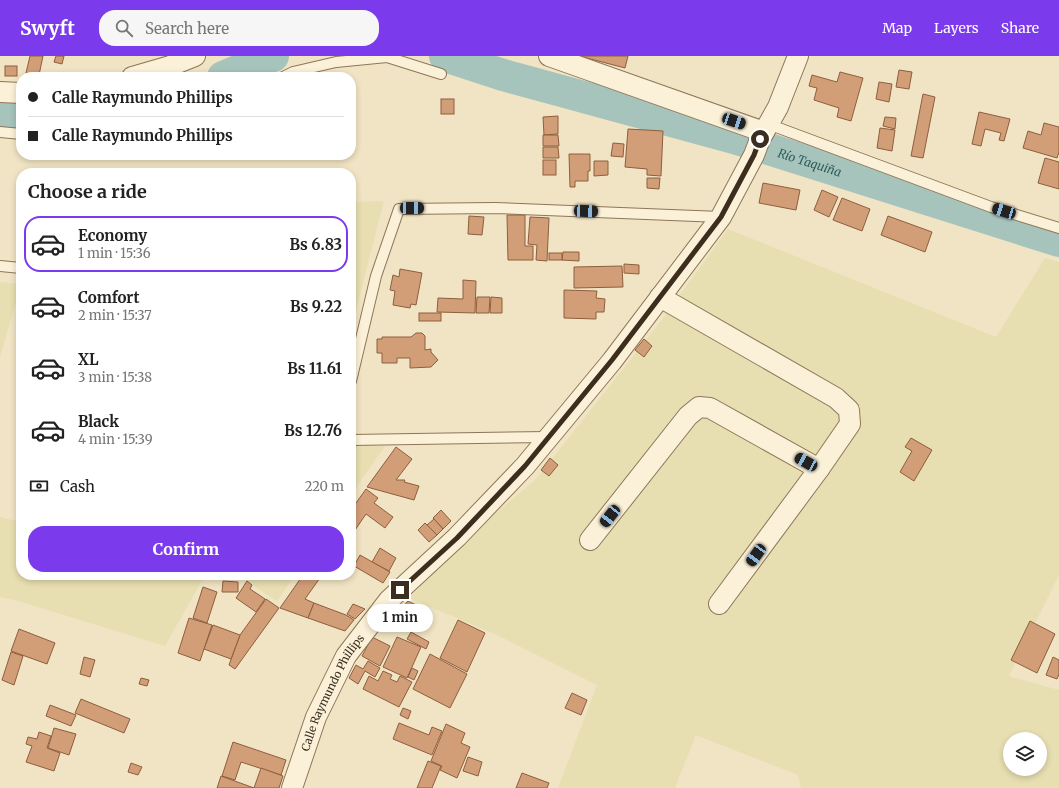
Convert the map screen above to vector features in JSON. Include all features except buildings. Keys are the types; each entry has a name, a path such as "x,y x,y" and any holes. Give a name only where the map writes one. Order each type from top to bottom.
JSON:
{"street":[{"path":"149,72 196,56"},
{"path":"548,56 761,137"},
{"name":"Calle Raymundo Phillips","path":"292,788 316,717 346,656 389,600 457,538 525,466 612,360 721,217 761,137 778,107 798,56"},
{"path":"0,92 16,93"},
{"path":"660,297 836,398 849,410 850,424 819,469 719,604"},
{"path":"590,540 688,416 699,407 710,408 819,469"}],"lane":[{"path":"293,72 336,62 387,57 441,74"},
{"path":"0,132 16,134"},
{"path":"761,137 1059,228"},
{"path":"356,360 376,276 399,209 495,208 721,217"},
{"path":"0,266 16,268"},
{"path":"356,440 549,437"}],"shaded area":[{"path":"384,201 356,310 356,202"},
{"path":"728,229 996,337 1045,258 1059,262 1059,575 1009,676 1059,690 1059,788 801,788 798,775 696,735 675,788 558,788 597,685 497,635 409,598 491,517 536,479 657,326"},
{"path":"0,282 16,284 16,302 0,357"},
{"path":"356,446 385,446 356,488"},
{"path":"0,517 16,521 16,580 202,580 165,646 18,601 0,597"},
{"path":"245,580 292,580 277,601"}],"waterway":[{"name":"Río Taquiña","path":"235,72 273,56"},
{"name":"Río Taquiña","path":"445,56 503,75 734,138 1059,241"},
{"name":"Río Taquiña","path":"0,112 16,112"}],"route":[{"path":"400,590 457,538 525,466 612,360 721,217 754,155 760,139"}]}
